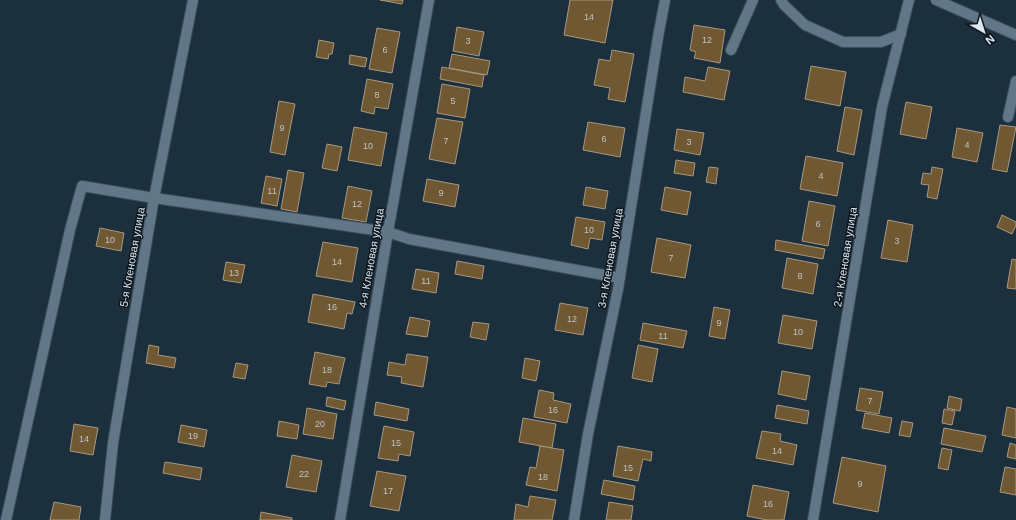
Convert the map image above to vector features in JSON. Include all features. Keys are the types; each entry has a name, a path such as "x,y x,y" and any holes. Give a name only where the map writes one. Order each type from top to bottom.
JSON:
{"street":[{"name":"5-я Кленовая улица","path":"105,520 113,443 154,198 193,0"},
{"name":"4-я Кленовая улица","path":"340,520 388,232 429,0"},
{"name":"3-я Кленовая улица","path":"574,520 588,434 620,278 665,0"},
{"path":"731,50 753,0"},
{"path":"781,0 784,5 805,25 843,42 881,42 901,34"},
{"name":"2-я Кленовая улица","path":"813,520 882,107 909,0"},
{"path":"936,0 1016,35"},
{"path":"1008,117 1016,81"},
{"path":"6,520 70,230 82,186 388,232 409,239 620,278"}],"building":[{"path":"380,0 403,0 402,4"},
{"path":"570,0 613,0 605,43 564,35"},
{"path":"694,25 725,30 720,63 694,58 696,52 690,50"},
{"path":"457,27 484,32 479,56 453,51"},
{"path":"377,28 400,32 392,73 369,69"},
{"path":"319,40 334,43 332,54 329,54 328,59 316,57"},
{"path":"612,50 634,54 625,102 608,99 610,88 594,85 599,59 610,61"},
{"path":"452,54 490,61 487,75 449,68"},
{"path":"350,55 367,58 365,67 349,64"},
{"path":"811,66 846,72 840,106 805,99"},
{"path":"442,67 484,75 482,87 440,79"},
{"path":"708,67 730,71 724,100 683,92 685,77 705,81"},
{"path":"367,79 393,84 388,109 375,107 374,114 361,111"},
{"path":"442,84 470,89 465,118 437,113"},
{"path":"279,101 295,104 285,155 270,152"},
{"path":"906,102 932,107 926,139 900,134"},
{"path":"845,107 862,110 854,155 837,151"},
{"path":"437,118 463,122 455,164 429,159"},
{"path":"588,122 625,128 620,157 583,150"},
{"path":"1000,125 1016,127 1007,172 992,169"},
{"path":"354,127 387,133 381,166 348,160"},
{"path":"957,128 983,133 977,162 952,157"},
{"path":"677,129 704,133 700,155 674,150"},
{"path":"327,144 342,147 337,171 322,168"},
{"path":"806,156 843,163 837,196 800,189"},
{"path":"676,160 695,163 693,176 674,173"},
{"path":"709,167 718,168 716,184 706,182"},
{"path":"932,167 943,169 937,199 927,197 929,185 921,184 923,173 931,174"},
{"path":"288,170 304,173 297,212 281,209"},
{"path":"266,176 282,179 277,206 261,203"},
{"path":"427,179 459,185 455,207 423,201"},
{"path":"348,186 372,191 366,222 342,218"},
{"path":"586,187 608,191 605,209 583,205"},
{"path":"665,187 691,192 687,215 661,210"},
{"path":"809,201 835,206 828,246 802,241"},
{"path":"1002,215 1016,222 1012,234 997,227"},
{"path":"576,217 605,222 602,240 590,238 588,249 571,245"},
{"path":"888,220 913,225 907,262 881,258"},
{"path":"100,228 124,233 121,251 96,246"},
{"path":"657,238 691,245 685,278 651,272"},
{"path":"776,240 825,249 823,259 775,250"},
{"path":"323,242 358,248 352,282 316,276"},
{"path":"787,258 818,264 813,294 782,288"},
{"path":"1012,259 1016,260 1016,289 1007,288"},
{"path":"457,261 484,266 482,279 455,274"},
{"path":"226,262 245,265 241,283 223,280"},
{"path":"416,269 439,273 436,293 412,289"},
{"path":"313,294 355,302 352,314 347,313 344,329 308,322"},
{"path":"560,303 588,308 583,335 555,330"},
{"path":"714,307 730,310 725,339 709,336"},
{"path":"783,315 817,321 812,349 778,343"},
{"path":"410,317 430,321 427,337 406,334"},
{"path":"473,322 489,324 486,340 470,337"},
{"path":"643,323 687,331 683,348 640,340"},
{"path":"149,345 159,347 158,355 176,358 174,368 146,363"},
{"path":"638,345 658,349 652,382 632,378"},
{"path":"315,352 345,358 339,384 327,382 326,387 309,384"},
{"path":"407,354 428,357 423,387 401,383 402,377 387,375 389,362 405,365"},
{"path":"525,358 540,361 536,381 522,378"},
{"path":"236,363 248,365 245,379 233,377"},
{"path":"782,371 810,376 806,400 778,394"},
{"path":"860,388 883,392 879,414 856,410"},
{"path":"539,390 554,393 553,400 571,404 567,423 534,417"},
{"path":"949,396 962,399 960,411 947,408"},
{"path":"327,397 346,401 344,410 326,406"},
{"path":"376,402 409,409 407,421 374,415"},
{"path":"777,405 809,411 807,424 775,418"},
{"path":"1007,407 1016,409 1016,438 1002,435"},
{"path":"307,408 337,414 333,439 303,434"},
{"path":"944,409 955,411 952,425 942,423"},
{"path":"865,413 892,418 889,433 862,428"},
{"path":"523,418 556,424 552,448 519,442"},
{"path":"279,421 299,425 297,439 277,436"},
{"path":"902,421 913,423 910,437 899,435"},
{"path":"74,424 98,428 93,455 70,451"},
{"path":"181,425 207,430 204,447 178,442"},
{"path":"384,426 414,432 410,456 399,454 398,461 378,458"},
{"path":"944,428 986,436 982,452 941,444"},
{"path":"762,431 781,434 780,441 797,445 793,465 756,458"},
{"path":"1010,443 1016,445 1016,459 1007,457"},
{"path":"540,446 564,450 557,491 526,485 530,467 536,468"},
{"path":"618,446 652,452 651,461 643,459 638,481 613,476"},
{"path":"942,448 952,450 948,470 938,468"},
{"path":"292,455 322,461 316,492 286,487"},
{"path":"842,457 886,466 878,512 833,503"},
{"path":"165,462 202,468 200,480 163,473"},
{"path":"1005,467 1016,469 1016,495 1000,492"},
{"path":"377,471 406,476 399,511 370,506"},
{"path":"604,480 635,486 633,500 601,494"},
{"path":"753,485 789,492 784,520 767,520 747,516"},
{"path":"530,496 556,500 552,520 514,520 516,504 528,507"},
{"path":"54,502 81,507 79,520 50,520"},
{"path":"609,502 633,506 631,520 606,520"},
{"path":"261,512 292,518 292,520 260,520"}]}
